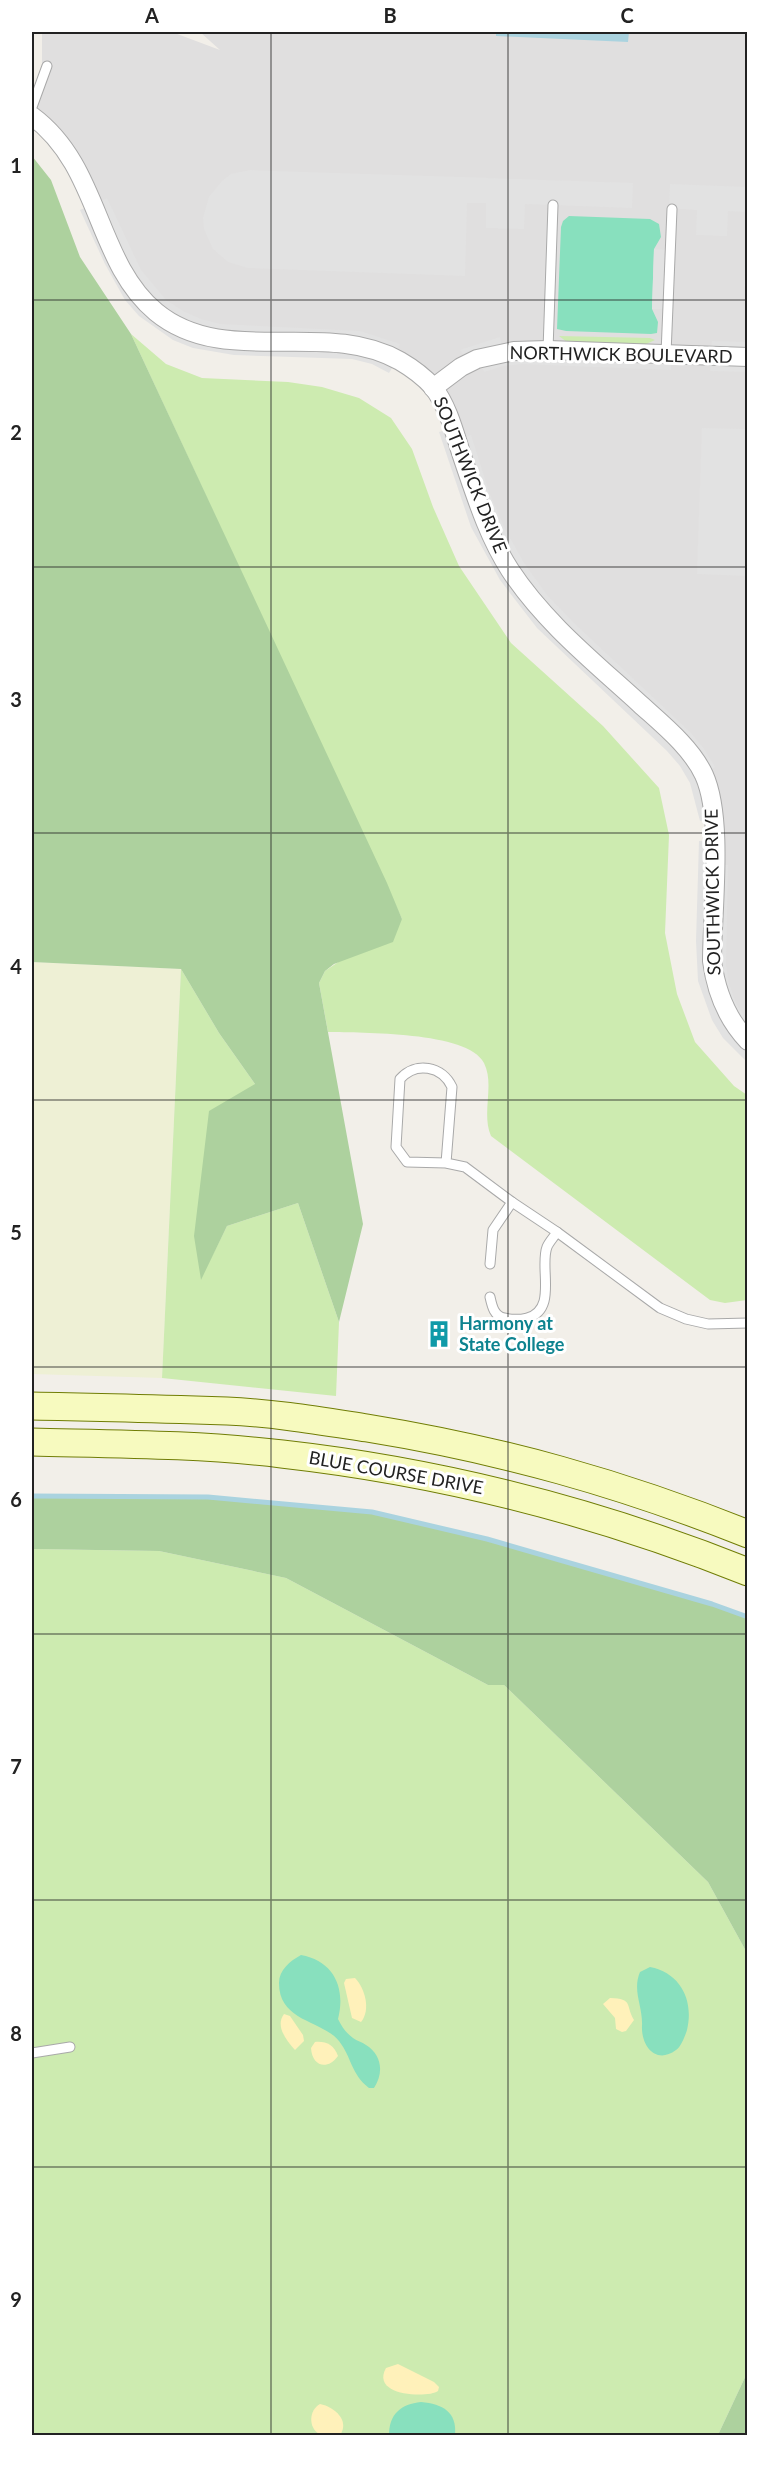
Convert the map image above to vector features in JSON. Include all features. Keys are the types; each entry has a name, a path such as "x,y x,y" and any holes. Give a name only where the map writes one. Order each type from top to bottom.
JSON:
{"main road":[{"name":"BLUE COURSE DRIVE","path":"32,1406 228,1412 327,1422 395,1433 483,1449 544,1464 630,1490 747,1534"},
{"name":"BLUE COURSE DRIVE","path":"32,1442 180,1447 279,1454 437,1477 597,1518 659,1538 747,1572"}],"street":[{"name":"SOUTHWICK DRIVE","path":"32,116 56,139 76,166 129,280 155,310 171,323 210,338 332,343 374,349 399,361 433,387 451,423 486,526 519,583 560,630 676,738 704,775 713,814 712,961 715,984 724,1008 747,1041"},
{"name":"NORTHWICK BOULEVARD","path":"433,387 461,367 479,358 514,351 548,350 747,357"}],"lane":[{"path":"32,106 47,66"},
{"path":"548,350 553,205"},
{"path":"666,354 672,209"},
{"path":"446,1163 452,1087 447,1077 436,1070 417,1068 407,1071 400,1079 396,1147 407,1162 446,1163 465,1167 660,1308 686,1319 708,1324 747,1323"},
{"path":"490,1264 493,1230 512,1202"},
{"path":"490,1297 493,1311 501,1318 516,1320 532,1317 541,1309 545,1296 546,1248 557,1232"},
{"path":"32,2053 70,2047"}],"shaded area":[{"path":"42,32 172,32 220,50 200,32 747,32 747,1041 724,1008 710,796 541,611 433,387 399,361 171,323 85,183 32,116 42,84"},
{"path":"250,170 633,183 632,208 525,204 524,229 486,228 486,203 467,203 465,276 248,268 228,262 213,249 204,229 203,218 209,197 222,181 231,174"},
{"path":"670,184 747,187 747,212 728,211 727,236 696,235 697,210 669,208"},
{"path":"107,198 141,270 166,300 183,311 220,324 360,331 400,344 393,358 397,360 389,373 372,364 352,359 234,355 193,348 173,340 139,316 125,300 105,264 80,210"},
{"path":"747,212 747,287 744,286"},
{"path":"654,249 670,250 668,309 652,309"},
{"path":"500,337 504,352 671,355 671,370 522,364 503,366 484,372 479,358 469,363 460,350"},
{"path":"712,341 747,342 747,372 710,371"},
{"path":"453,428 457,440 471,435 489,492 505,529 524,563 547,595 691,733 704,749 715,767 703,775 714,820 700,821 690,783 680,766 537,628 500,580 471,527 439,432"},
{"path":"702,428 747,429 747,576 697,574"},
{"path":"699,841 714,842 714,864 728,865 726,965 729,984 736,1003 747,1020 747,1062 723,1038 712,1020 698,981 696,941"}],"green space":[{"path":"32,156 51,180 80,257 131,334 402,919 393,942 334,964 325,971 319,983 363,1224 339,1322 298,1203 227,1226 201,1280 194,1236 209,1111 255,1084 219,1033 181,969 32,962"},
{"path":"569,216 650,219 659,224 661,237 654,249 652,309 658,322 657,333 557,329 561,227 563,221"},
{"path":"131,334 166,364 202,378 288,382 322,387 359,398 391,418 412,449 433,507 459,566 511,643 603,726 659,788 669,835 665,933 677,994 695,1042 734,1086 747,1095 747,1300 725,1303 710,1300 491,1136 487,1118 487,1072 484,1063 474,1053 458,1045 436,1039 388,1034 328,1032 319,983 325,971 402,919"},
{"path":"559,336 655,340 644,345 567,342"},
{"path":"32,962 181,969 162,1378 32,1374"},
{"path":"181,969 219,1033 255,1084 201,1278 227,1226 298,1203 339,1322 336,1396 162,1378"},
{"path":"32,1496 208,1497 372,1512 487,1539 712,1604 747,1617 747,1953 708,1882 504,1685 488,1685 286,1578 159,1551 32,1549"},
{"path":"32,1549 159,1551 286,1578 488,1685 504,1685 708,1882 747,1953 747,2373 718,2435 32,2436"},
{"path":"301,1955 322,1963 335,1978 340,1997 338,2019 348,2034 371,2049 378,2059 380,2070 374,2088 369,2088 363,2083 343,2047 332,2034 303,2019 286,2006 281,1996 279,1978 286,1966"},
{"path":"650,1967 670,1975 683,1990 687,1999 689,2019 687,2030 681,2044 669,2054 656,2054 651,2051 642,2033 637,1986 640,1972"},
{"path":"747,2373 747,2435 718,2435"},
{"path":"421,2402 442,2407 447,2411 454,2420 455,2435 389,2435 391,2421 398,2411 408,2405"}],"sand":[{"path":"355,1978 362,1987 366,1999 366,2011 361,2022 352,2018 344,1983 346,1979"},
{"path":"610,1998 626,2001 628,2004 634,2020 626,2031 616,2029 615,2018 603,2004"},
{"path":"284,2014 290,2016 303,2035 304,2041 295,2050 281,2028"},
{"path":"315,2042 329,2044 338,2056 329,2064 317,2062 311,2048"},
{"path":"398,2364 434,2382 439,2387 438,2391 413,2394 393,2390 386,2385 383,2378 386,2368"},
{"path":"320,2404 331,2408 339,2415 343,2425 340,2435 321,2435 315,2431 311,2419 314,2410"}],"water":[{"path":"496,32 629,32 628,42 496,36"}],"waterway":[{"path":"32,1496 208,1497 372,1512 487,1539 712,1604 748,1617"}],"place":[{"name":"Harmony at State College","path":"439,1334"}]}
